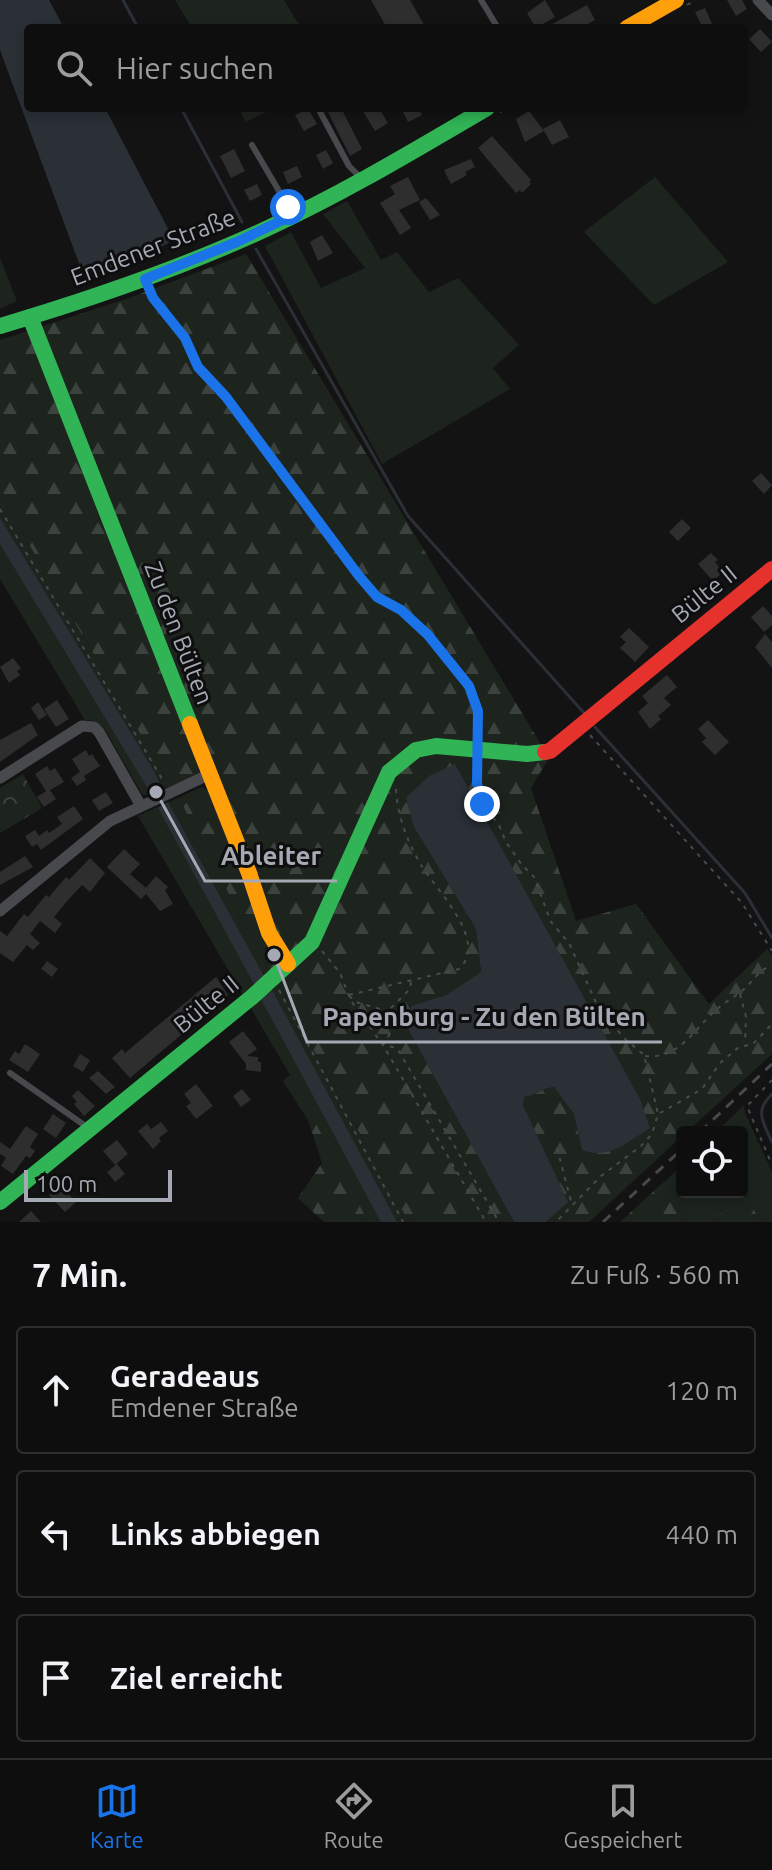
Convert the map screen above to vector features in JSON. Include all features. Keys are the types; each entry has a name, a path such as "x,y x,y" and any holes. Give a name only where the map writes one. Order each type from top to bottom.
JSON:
{"street":[{"path":"634,24 676,0"},
{"path":"758,0 772,15"},
{"name":"Emdener Straße","path":"0,326 145,279 237,242 362,179 480,112"},
{"name":"Zu den Bülten","path":"30,317 249,873 272,939 288,964"},
{"name":"Bülte II","path":"0,1202 275,977 312,942 389,772 416,750 436,746 527,754 550,751 772,569"},
{"path":"0,778 82,726 94,727 141,806"},
{"path":"0,911 94,832 208,775"}],"lane":[{"path":"481,0 496,24"},
{"path":"320,112 349,166 362,179"},
{"path":"252,145 293,215"},
{"path":"10,1073 90,1129"}],"path":[{"path":"145,279 153,298 185,338 198,367 226,397 359,576 377,597 401,610 428,635 469,686 478,711 477,783 482,804 499,825 506,842 522,865 534,877 551,922 569,943 598,1007 624,1038 644,1055 658,1114 652,1134 601,1176 556,1222"},
{"path":"0,509 165,785 168,795"},
{"path":"580,726 742,903 772,951"},
{"path":"349,995 459,969 466,962 469,951 467,937 451,907 410,843 397,811 396,785 389,772"},
{"path":"312,942 340,973 349,995 383,1045 486,1222"},
{"path":"644,1055 666,1056 679,1047 715,1010 739,993 764,968 772,965"},
{"path":"275,977 279,990 403,1222"},
{"path":"383,1045 391,1032 391,1008 410,989 412,980"},
{"path":"739,993 746,1017 745,1044"},
{"path":"349,995 356,1002 389,1011 391,1015"},
{"path":"658,1114 702,1089 720,1063 745,1044 753,1044 772,1024"},
{"path":"383,1045 397,1048 499,1222"},
{"path":"772,1080 747,1106 772,1165"},
{"path":"557,1148 572,1206"}],"green space":[{"path":"175,0 284,0 299,24 190,24"},
{"path":"240,112 266,112 246,122"},
{"path":"655,177 728,262 654,305 584,232"},
{"path":"347,201 381,260 397,252 429,292 458,278 519,345 493,368 510,389 382,464 265,246 291,232 321,288 365,268 323,214"},
{"path":"246,254 549,758 531,788 576,921 636,904 709,1004 767,949 772,955 772,1054 694,1126 676,1126 676,1142 589,1222 546,1222 567,1202 523,1105 523,1097 554,1087 574,1114 582,1150 615,1149 414,827 476,929 481,972 446,995 411,1006 408,1029 514,1222 409,1222 287,1002 280,977 297,949 283,951 201,773 171,786 0,495 0,340 129,298"},
{"path":"0,258 17,301 0,309"},
{"path":"0,495 171,786 149,796 142,794 104,728 95,721 85,720 0,579"},
{"path":"23,774 42,808 0,833 0,788"},
{"path":"202,787 212,793 227,832 183,806 269,971 243,995 138,816"},
{"path":"190,800 211,809 225,828 270,946 265,948 269,960 275,958 274,970 269,971 183,806"},
{"path":"280,977 287,1002 409,1222 368,1222 249,1005 276,987"},
{"path":"290,1075 368,1222 324,1222 298,1198 322,1163 308,1120 283,1081"},
{"path":"744,1105 772,1172 772,1222 763,1222 756,1212 729,1198 748,1198 748,1126 722,1126"},
{"path":"676,1171 676,1194 665,1181"},
{"path":"665,1181 676,1198 684,1203 682,1222 620,1222"},
{"path":"680,1198 729,1198 714,1222 682,1222 684,1203"},
{"path":"729,1198 745,1199 763,1222 714,1222"}],"shaded area":[{"path":"0,0 49,0 62,24 24,24 24,112 107,112 174,240 128,264 94,274 80,266 0,50"},
{"path":"0,518 154,771 162,789 152,795 0,544"},
{"path":"455,764 640,1099 650,1128 610,1151 582,1150 574,1114 554,1087 524,1097 523,1105 568,1202 546,1222 514,1222 408,1029 411,1006 446,995 481,972 476,929 414,827 406,798 429,776"},
{"path":"168,802 265,978 255,986 158,808"},
{"path":"272,990 397,1222 381,1222 261,999"}],"building":[{"path":"371,0 410,0 424,24 385,24"},
{"path":"545,0 555,17 543,24 534,24 527,13"},
{"path":"727,0 742,0 747,9 736,16"},
{"path":"587,5 595,20 588,24 552,24"},
{"path":"705,8 712,24 701,24 695,12"},
{"path":"760,29 772,42 761,52 749,39"},
{"path":"310,112 317,124 304,131 295,115"},
{"path":"328,112 343,112 362,149 350,156"},
{"path":"363,112 381,112 388,123 375,131"},
{"path":"403,112 420,112 422,115 408,122"},
{"path":"530,112 544,131 525,142 516,119"},
{"path":"560,120 569,137 552,145 543,129"},
{"path":"492,136 531,180 522,193 520,190 516,193 478,148"},
{"path":"234,149 245,171 231,178 220,156"},
{"path":"326,150 333,163 323,169 316,155"},
{"path":"471,159 475,167 451,184 444,170"},
{"path":"297,166 302,177 288,184 283,172"},
{"path":"408,177 420,200 399,210 411,228 400,235 380,203 395,194 390,186"},
{"path":"257,184 262,195 250,201 244,190"},
{"path":"426,198 440,215 430,220 419,202"},
{"path":"322,235 333,253 318,261 310,242"},
{"path":"761,473 772,485 764,494 752,481"},
{"path":"682,519 691,528 678,541 669,532"},
{"path":"711,553 723,572 713,581 698,564"},
{"path":"763,606 772,616 772,625 764,632 751,617"},
{"path":"629,628 649,647 635,662 620,648 626,642 620,637"},
{"path":"765,634 772,642 772,668 755,647"},
{"path":"13,658 21,668 17,671 20,675 9,683 0,667"},
{"path":"667,675 677,687 664,698 671,705 658,716 661,719 650,729 638,712 648,703 642,696"},
{"path":"57,700 69,719 56,727 44,709"},
{"path":"38,702 47,715 39,720 31,708"},
{"path":"708,720 729,742 715,755 702,742 706,738 698,729"},
{"path":"31,723 38,735 0,762 0,740"},
{"path":"86,750 100,766 84,776 86,780 77,786 71,778 80,772 72,759"},
{"path":"47,766 50,771 55,768 64,782 50,790 56,799 44,807 37,797 46,791 35,774"},
{"path":"106,792 113,803 99,811 92,800"},
{"path":"74,806 83,819 41,850 37,844 32,847 25,836 35,830 39,836 47,830 49,833 62,824 57,817"},
{"path":"124,849 140,864 130,874 146,888 156,876 168,887 165,890 173,904 160,911 146,894 141,899 107,867"},
{"path":"25,856 33,867 0,885 0,872"},
{"path":"90,858 105,873 90,892 82,885 68,900 54,917 62,924 55,933 40,921 30,934 40,943 33,950 27,945 13,962 0,953 0,931 7,936 24,914 28,917 46,895 49,897 66,877 69,880"},
{"path":"47,961 58,969 52,977 41,969"},
{"path":"216,977 228,995 130,1078 112,1058 122,1049 125,1053"},
{"path":"243,1031 257,1049 247,1056 258,1057 261,1072 246,1070 246,1064 229,1042"},
{"path":"25,1044 40,1054 28,1072 9,1060 15,1051 19,1054"},
{"path":"80,1054 90,1060 83,1072 73,1066"},
{"path":"98,1071 115,1087 106,1094 89,1078"},
{"path":"196,1084 213,1106 196,1119 186,1106 191,1103 184,1094"},
{"path":"242,1089 251,1100 241,1107 233,1096"},
{"path":"78,1090 95,1106 84,1116 74,1104 77,1102 72,1096"},
{"path":"53,1114 66,1123 56,1138 43,1129"},
{"path":"161,1122 168,1131 159,1138 161,1141 153,1149 138,1131 147,1124 151,1129"},
{"path":"26,1126 38,1134 30,1147 35,1151 30,1158 26,1156 13,1174 1,1166 6,1158 0,1154 0,1142 10,1149"},
{"path":"117,1140 128,1154 115,1165 103,1151"},
{"path":"117,1164 125,1174 115,1182 107,1172"},
{"path":"60,1185 76,1202 65,1212 49,1195"},
{"path":"31,1211 41,1222 19,1222"}],"waterway":[{"path":"123,0 136,24"},
{"path":"183,112 242,222"},
{"path":"256,249 408,516 584,713"},
{"path":"595,727 745,893 772,938"},
{"path":"772,1094 762,1111 763,1123 772,1142"}],"railway":[{"path":"706,1126 772,1064"},
{"path":"603,1222 676,1155"}],"traffic: fast":[{"path":"0,326 136,282 236,243 352,186 480,112"},
{"path":"30,317 190,724"},
{"path":"0,1202 252,997 312,942 389,772 416,750 436,746 527,754 545,752"}],"traffic: slow":[{"path":"634,24 676,0"},
{"path":"190,724 249,873 269,933 288,964"}],"traffic: jam":[{"path":"545,752 772,569"}],"place":[{"name":"Ableiter","path":"156,792"},
{"name":"Papenburg - Zu den Bülten","path":"274,955"}],"route":[{"path":"288,207 293,215 237,242 145,279 153,298 185,338 198,367 226,397 359,576 377,597 401,610 428,635 469,686 478,711 477,783 482,804"}]}
